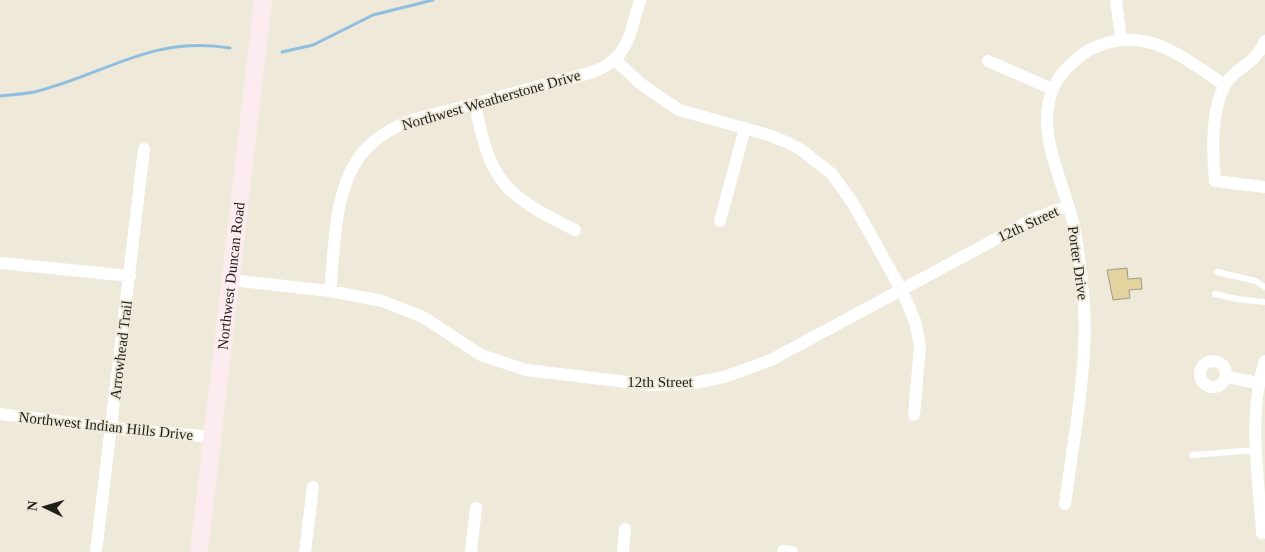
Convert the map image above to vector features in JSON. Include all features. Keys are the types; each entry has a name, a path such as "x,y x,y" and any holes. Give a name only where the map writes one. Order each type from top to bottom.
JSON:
{"street":[{"name":"Northwest Duncan Road","path":"199,552 264,0"},
{"path":"640,0 624,45 614,59 641,84 679,110 769,135 800,149 832,174 854,205 902,291 915,321 920,346 914,415"},
{"path":"1116,0 1121,39"},
{"name":"Porter Drive","path":"1065,504 1085,329 1079,258 1074,225 1046,132 1046,110 1052,89 1061,74 1084,52 1103,43 1121,39 1146,40 1164,46 1225,85"},
{"path":"1265,41 1256,57 1225,85 1216,112 1215,181 1265,187"},
{"name":"Northwest Weatherstone Drive","path":"330,291 339,208 343,191 360,156 385,132 422,116 475,104 586,74 614,59"},
{"path":"988,61 1052,89"},
{"path":"475,104 490,163 501,180 513,194 530,206 575,230"},
{"path":"720,221 745,128"},
{"name":"Arrowhead Trail","path":"96,552 144,149"},
{"name":"12th Street","path":"231,280 330,291 361,296 400,306 423,317 481,355 526,370 652,384 700,382 753,368 902,291 1033,219 1068,206"},
{"path":"0,264 130,276"},
{"path":"1262,533 1257,450 1258,383 1265,362"},
{"path":"1226,377 1258,383"},
{"name":"Northwest Indian Hills Drive","path":"0,414 112,428 212,437"},
{"path":"305,552 313,487"},
{"path":"471,552 476,508"},
{"path":"622,552 625,529"}],"lane":[{"path":"1217,272 1256,281 1265,286"},
{"path":"1215,294 1237,300 1265,302"},
{"path":"1192,455 1257,450"}],"building":[{"path":"1127,268 1128,279 1141,278 1142,289 1129,290 1130,298 1113,300 1107,270"}],"waterway":[{"path":"282,52 313,45 373,15 433,0"},
{"path":"0,96 34,92 60,85 152,52 176,47 202,45 230,48"}]}
